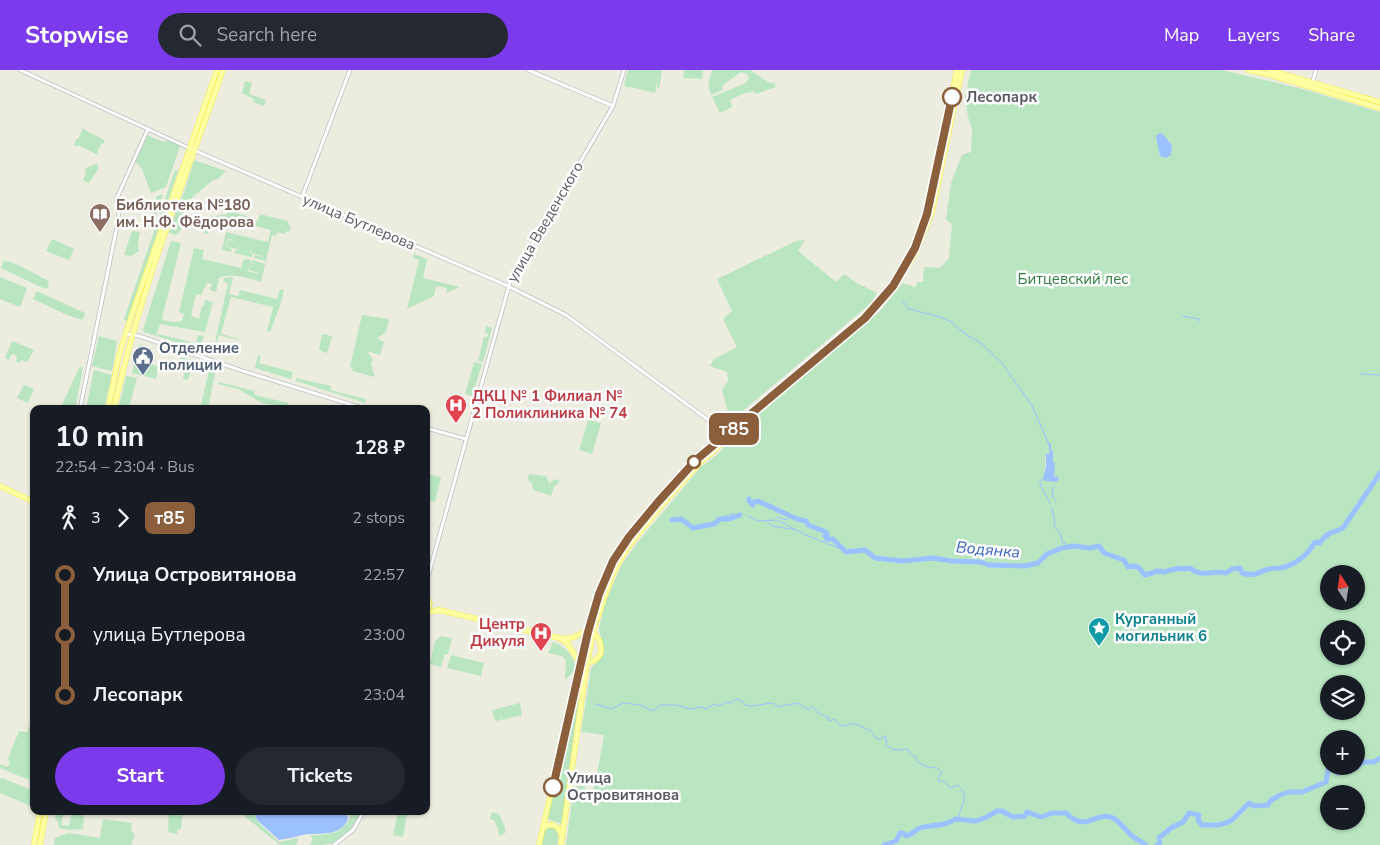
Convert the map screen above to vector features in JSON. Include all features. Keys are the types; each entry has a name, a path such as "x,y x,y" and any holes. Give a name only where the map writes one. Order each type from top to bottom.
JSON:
{"main road":[{"path":"115,405 132,334 217,70"},
{"path":"109,405 132,314 223,70"},
{"path":"538,843 581,661 604,595 618,564 685,471 865,318 893,286 908,262 927,214 957,70"},
{"path":"672,490 710,453 867,320 895,288 915,255 932,212 962,70"},
{"path":"1248,70 1380,102"},
{"path":"1269,70 1380,108"},
{"path":"0,486 30,500"},
{"path":"430,600 439,610"},
{"path":"430,611 439,610 559,638 570,638 591,632"},
{"path":"559,638 568,644 581,661 594,661 601,653 600,641 591,632"},
{"path":"561,845 591,632"},
{"path":"573,653 572,643 578,635"},
{"path":"34,845 39,815"},
{"path":"40,845 45,815"},
{"path":"542,831 545,826 555,826 560,831 562,839"}],"street":[{"name":"улица Бутлерова","path":"20,70 192,149 508,286 566,315 707,419 718,423 740,424"},
{"path":"302,197 350,70"},
{"path":"528,70 612,106"},
{"name":"улица Введенского","path":"430,570 508,286 612,106 624,70"},
{"path":"1312,84 1316,70"},
{"path":"81,405 117,226 119,213 116,200 148,129"},
{"path":"132,314 134,318 139,316"},
{"path":"125,337 132,334 352,405"},
{"path":"707,419 716,432 709,449"},
{"path":"430,429 466,439"},
{"path":"334,845 353,830 362,815"}],"green space":[{"path":"628,70 662,70 659,88 657,88 658,77 655,93 626,87 624,84"},
{"path":"684,70 703,70 702,79 683,78"},
{"path":"712,70 750,70 768,82 774,82 776,87 756,94 753,90 753,92 745,93 730,100 732,107 720,113 712,97 746,83 749,78 747,74 741,72 723,85 722,90 711,95 708,85"},
{"name":"Битцевский лес","path":"971,70 1221,70 1299,88 1380,112 1380,845 566,845 574,786 585,786 585,789 593,790 597,775 604,735 581,733 591,668 601,658 604,650 599,629 605,603 622,564 637,543 701,467 719,453 736,434 880,311 903,283 915,287 918,282 923,282 924,267 940,268 949,258 952,224 946,220 951,183 962,155 971,152 972,129 965,97","holes":["1157,136 1168,139 1172,145 1172,150 1160,156","1049,446 1053,452 1053,475 1059,480 1056,482 1044,474 1046,455 1050,453"]},
{"path":"245,81 252,83 249,94 266,100 264,106 253,102 254,99 242,93"},
{"path":"81,128 104,140 104,144 102,143 97,153 98,155 78,145 74,145 82,131"},
{"path":"147,135 163,142 169,140 180,146 166,187 151,193 142,169 135,161"},
{"path":"194,160 226,171 188,201 180,201 184,193"},
{"path":"98,164 98,169 89,183 83,180 86,173 85,169"},
{"path":"175,170 178,171 127,322 124,319"},
{"path":"163,194 152,228 146,228 157,196"},
{"path":"231,199 238,201 235,213 248,216 248,219 258,221 260,214 287,221 290,227 289,232 286,231 285,234 277,232 276,236 272,235 266,261 254,258 255,255 262,257 264,250 262,256 251,253 252,247 250,253 253,254 252,257 234,253 235,250 238,250 240,242 238,249 227,247 228,240 238,241 228,239 226,247 232,249 231,252 222,250 226,232 268,242 271,230 224,219 221,227 211,225 208,234 204,233 210,217 227,214"},
{"path":"178,205 186,207 181,230 176,235 169,233"},
{"path":"132,231 140,232 139,251 131,256 124,255"},
{"path":"52,239 74,249 69,260 46,251"},
{"path":"805,240 798,251 836,282 844,274 877,293 870,304 732,420 722,390 728,381 727,372 710,366 714,359 737,347 723,319 732,311 717,279 796,241"},
{"path":"171,241 181,243 163,320 182,321 184,314 179,312 194,248 204,250 202,259 241,268 244,259 251,260 252,263 250,262 248,271 259,274 261,265 259,273 249,270 250,263 256,264 252,260 265,264 261,282 240,276 224,276 219,278 216,292 210,290 212,284 207,283 201,295 196,294 191,316 199,319 205,300 213,302 205,332 160,324 156,336 144,332 143,330"},
{"path":"414,254 427,259 423,278 460,287 446,293 447,288 436,286 434,296 407,309 419,260 412,258"},
{"path":"4,260 49,281 48,288 45,289 1,268"},
{"path":"0,277 27,288 20,307 0,299"},
{"path":"233,277 229,294 238,296 240,290 277,299 280,289 284,290 280,306 270,332 267,331 273,307 231,297 221,334 239,339 219,335 214,347 228,283 223,281 224,278"},
{"path":"37,291 85,313 83,320 67,315 33,299"},
{"path":"362,315 389,319 386,332 377,338 384,342 380,355 367,351 373,360 371,364 375,377 352,371 353,368 350,367"},
{"path":"486,326 492,328 483,362 478,361 484,337 487,337 488,334 485,332"},
{"path":"158,334 196,343 198,335 204,336 200,350 157,336"},
{"path":"325,334 332,337 327,353 319,349 322,335"},
{"path":"99,336 117,341 112,371 92,366"},
{"path":"12,341 34,350 27,362 21,360 20,363 16,362 17,356 12,354 9,360 5,358"},
{"path":"139,345 144,346 141,362 158,366 156,379 132,373"},
{"path":"258,355 261,356 259,363 293,372 291,379 255,368"},
{"path":"181,357 192,360 188,380 183,379 185,371 177,369 179,362 188,364 180,361"},
{"path":"474,362 482,364 472,396 465,394"},
{"path":"80,366 83,368 76,405 62,405"},
{"path":"216,368 209,405 201,405 209,370"},
{"path":"94,370 112,375 105,405 87,405"},
{"path":"126,376 137,378 130,405 119,405"},
{"path":"296,378 331,386 330,390 366,399 365,403 296,381"},
{"path":"219,382 255,391 254,395 289,403 288,405 272,405 262,403 238,389 218,384"},
{"path":"24,385 34,389 28,403 17,398"},
{"path":"588,420 601,423 592,454 579,450"},
{"path":"430,474 441,477 435,502 430,501"},
{"path":"529,474 546,476 550,484 554,479 560,481 554,487 551,496 533,490 532,483 528,480"},
{"path":"441,636 452,638 448,654 445,654 441,667 430,664 435,641"},
{"path":"552,642 565,649 574,661 575,670 565,680 566,661 562,656 548,653"},
{"path":"451,655 484,663 481,676 447,668"},
{"path":"582,668 562,823 560,823 547,819"},
{"path":"520,703 522,715 502,720 499,711 501,720 495,721 492,710"},
{"path":"30,725 30,780 0,768 0,764 8,767 10,761 7,761 19,731 27,732"},
{"path":"2,778 30,789 30,806 0,793 0,779"},
{"path":"492,812 499,814 505,827 505,833 500,836 494,820 490,819"},
{"path":"56,815 63,815 61,825 69,826 71,815 81,815 84,816 83,829 70,830 59,828 58,821 55,820"},
{"path":"169,815 183,815 181,829 177,830 177,834 168,832"},
{"path":"243,815 255,815 258,822 280,842 297,838 298,840 297,845 280,845"},
{"path":"349,815 358,815 356,821 340,839 330,844 310,845 313,839 310,835 329,834 339,830 344,827"},
{"path":"397,815 407,815 403,837 393,835"},
{"path":"103,819 132,823 131,830 135,835 131,844 133,845 54,845 55,838 69,833 100,838"},
{"path":"554,827 559,833 557,845 541,845 544,829"}],"water":[{"path":"1162,133 1172,145 1171,155 1166,158 1160,156 1156,136"},
{"path":"1048,442 1051,444 1051,450 1053,451 1053,462 1055,463 1054,477 1057,476 1059,480 1056,482 1040,480 1043,479 1046,454 1050,453"},
{"path":"255,815 347,815 348,819 345,825 335,832 302,835 279,840 257,820"}],"waterway":[{"path":"902,300 909,309 944,318 951,322 981,343 1002,363 1032,406 1048,442"},
{"path":"1183,316 1199,319 1199,321"},
{"path":"1361,374 1380,375"},
{"name":"Водянка","path":"749,499 753,505 754,502 758,501 797,519 806,521 808,525 826,532 827,535 825,536 827,539 833,539 846,552 865,550 875,558 903,561 933,558 980,562 989,565 1025,566 1038,563 1047,554 1062,548 1073,546 1090,548 1099,546 1104,553 1124,560 1128,567 1138,567 1145,575 1179,568 1190,568 1198,573 1226,573 1232,569 1240,568 1242,573 1256,574 1297,562 1309,551 1315,542 1320,543 1327,535 1343,528 1380,473"},
{"path":"1040,480 1050,504"},
{"path":"1053,487 1052,496 1056,501"},
{"path":"1052,507 1054,526 1061,535 1062,542 1067,547"},
{"name":"Водянка","path":"714,524 717,518 732,514 740,515"},
{"name":"Водянка","path":"672,520 681,519 693,528 714,524 720,519 729,519 740,515"},
{"name":"Водянка","path":"748,516 758,521 777,520 806,535 843,550"},
{"name":"Водянка","path":"777,517 786,520 789,516"},
{"path":"767,522 773,526 796,530"},
{"path":"595,704 612,709 623,703 641,705 653,711 660,705 706,709 714,704 720,706 737,699 744,702 744,705 751,706 773,703 779,707 798,703 809,710 812,706 818,713 829,718 830,721 834,719 841,726 856,724 871,731 876,738 880,739 886,736 886,744 891,748 896,750 907,749 911,755 916,757 917,762 930,768 936,767 942,773 938,780 945,782 950,788 958,785 964,794 959,818"},
{"path":"1157,845 1160,843 1159,838 1171,828 1183,822 1189,813 1199,815 1198,820 1202,825 1226,823 1232,820 1249,803 1254,806 1268,805 1270,801 1280,795 1289,792 1302,792 1326,782 1328,770 1330,769 1338,773 1356,768 1363,762 1374,762 1380,758"},
{"path":"884,845 896,841 900,833 906,836 910,835 920,828 951,822 955,819 976,821 997,811 1002,811 1013,817 1025,816 1027,812 1041,817 1052,813 1066,813 1080,822 1107,816 1115,819 1132,836 1146,845"}],"bus line":[{"name":"т85","path":"553,787 588,632 599,594 613,561 629,537 696,460 865,318 893,286 915,248 927,214 952,97"}],"place":[{"name":"Лесопарк","path":"952,97"},
{"name":"Библиотека №180 им. Н.Ф. Фёдорова","path":"100,233"},
{"name":"Отделение полиции","path":"143,376"},
{"name":"ДКЦ № 1 Филиал № 2 Поликлиника № 74","path":"456,424"},
{"name":"Курганный могильник 6","path":"1099,647"},
{"name":"Центр Дикуля","path":"541,652"},
{"name":"Улица Островитянова","path":"553,787"}]}
